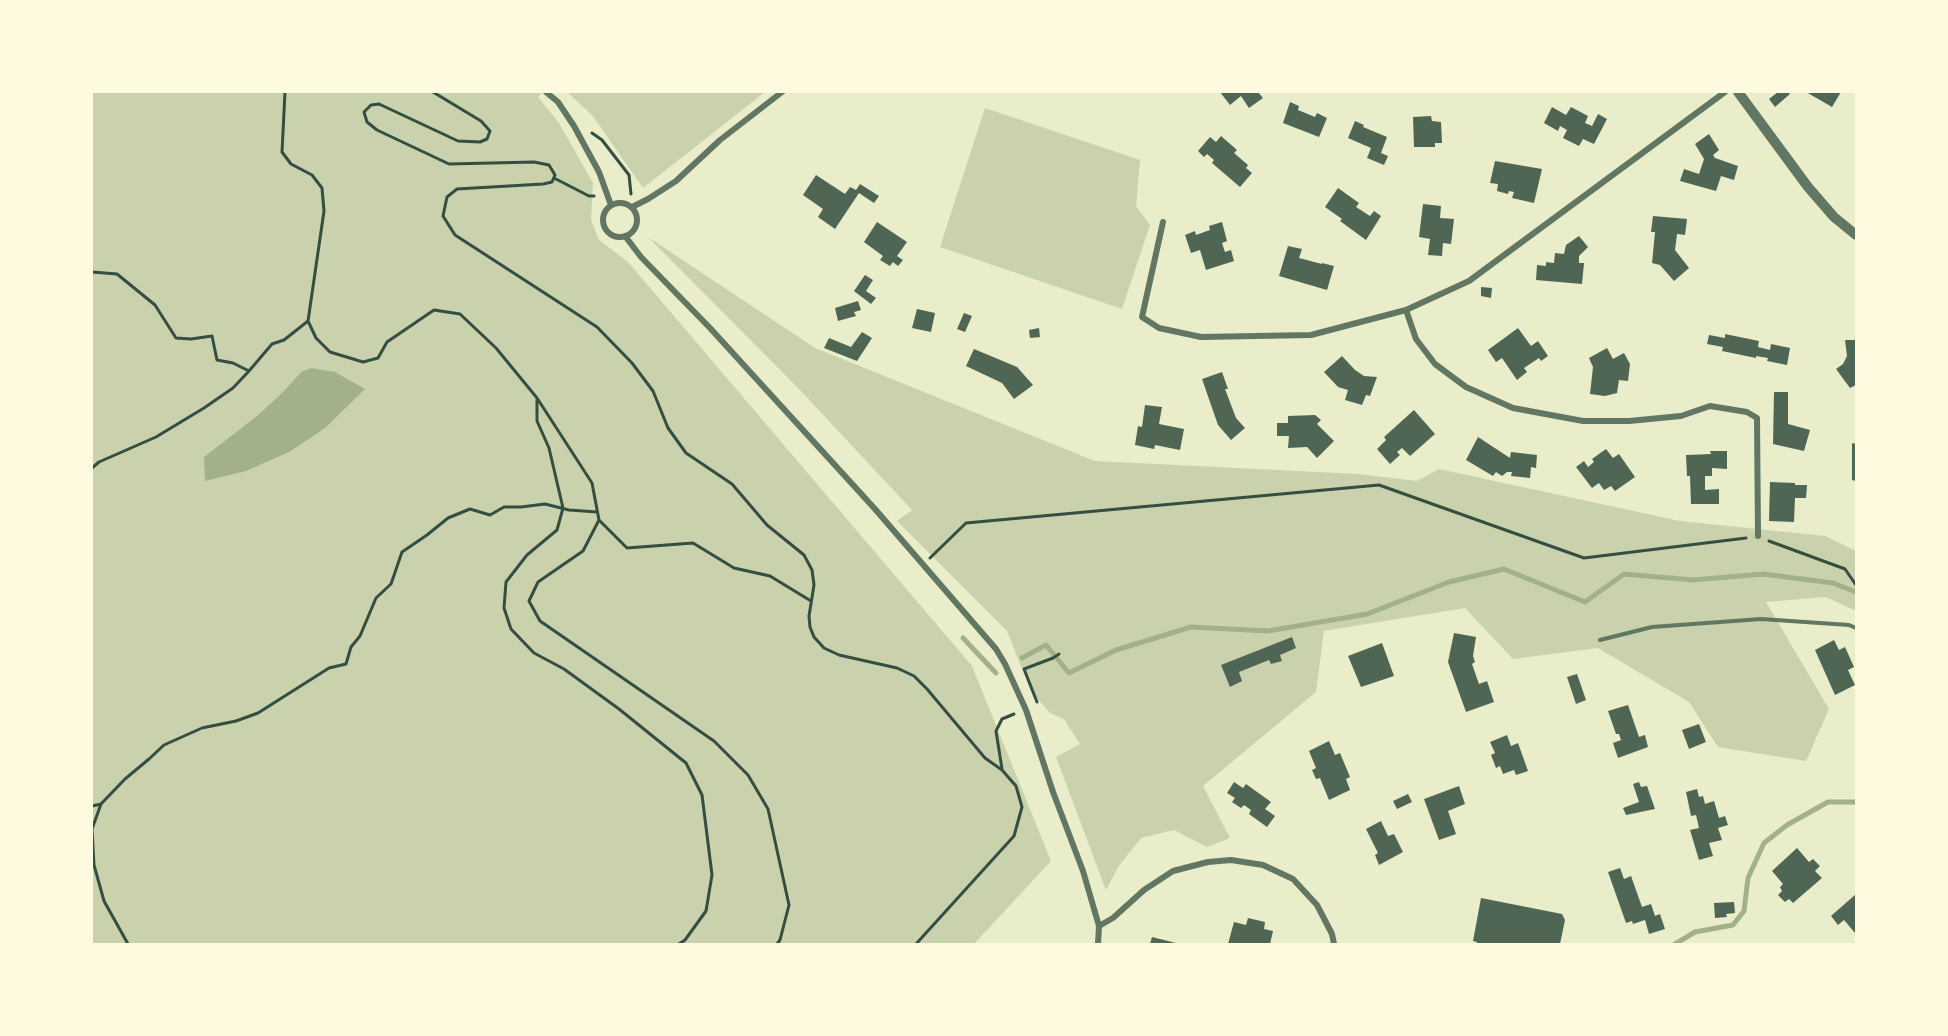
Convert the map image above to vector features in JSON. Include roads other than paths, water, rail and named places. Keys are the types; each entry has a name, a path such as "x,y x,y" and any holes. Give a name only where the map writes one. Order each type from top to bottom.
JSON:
{"street":[{"path":"546,92 558,102 574,126 599,172 611,205"},
{"path":"632,207 676,181 720,140 782,92"},
{"path":"1163,222 1142,317 1160,328 1201,337 1311,335 1406,310 1469,281 1725,92"},
{"path":"1738,92 1808,187 1834,217 1857,235"},
{"path":"622,203 632,207 637,218 634,230 625,236 613,235 604,227 604,214 611,205 622,203"},
{"path":"625,236 641,257 711,328 875,509 986,636 1005,664 1026,710 1053,792 1083,871 1099,926 1098,945"},
{"path":"1406,310 1416,339 1435,364 1466,387 1513,408 1583,421 1629,421 1682,416 1710,405 1747,412 1757,418 1758,536"},
{"path":"1099,926 1113,918 1144,890 1173,871 1208,862 1231,860 1263,865 1293,879 1317,905 1332,934 1334,945"}],"lane":[{"path":"1600,640 1652,627 1761,619 1849,625 1857,628"}],"waterway":[{"path":"1022,658 1046,645 1069,673 1116,650 1191,627 1268,631 1367,614 1449,582 1504,569 1585,602 1624,574 1693,580 1763,574 1833,583 1856,592"},
{"path":"963,638 996,673"},
{"path":"1675,944 1695,932 1733,925 1744,911 1748,878 1764,843 1787,825 1828,802 1856,802"}]}
